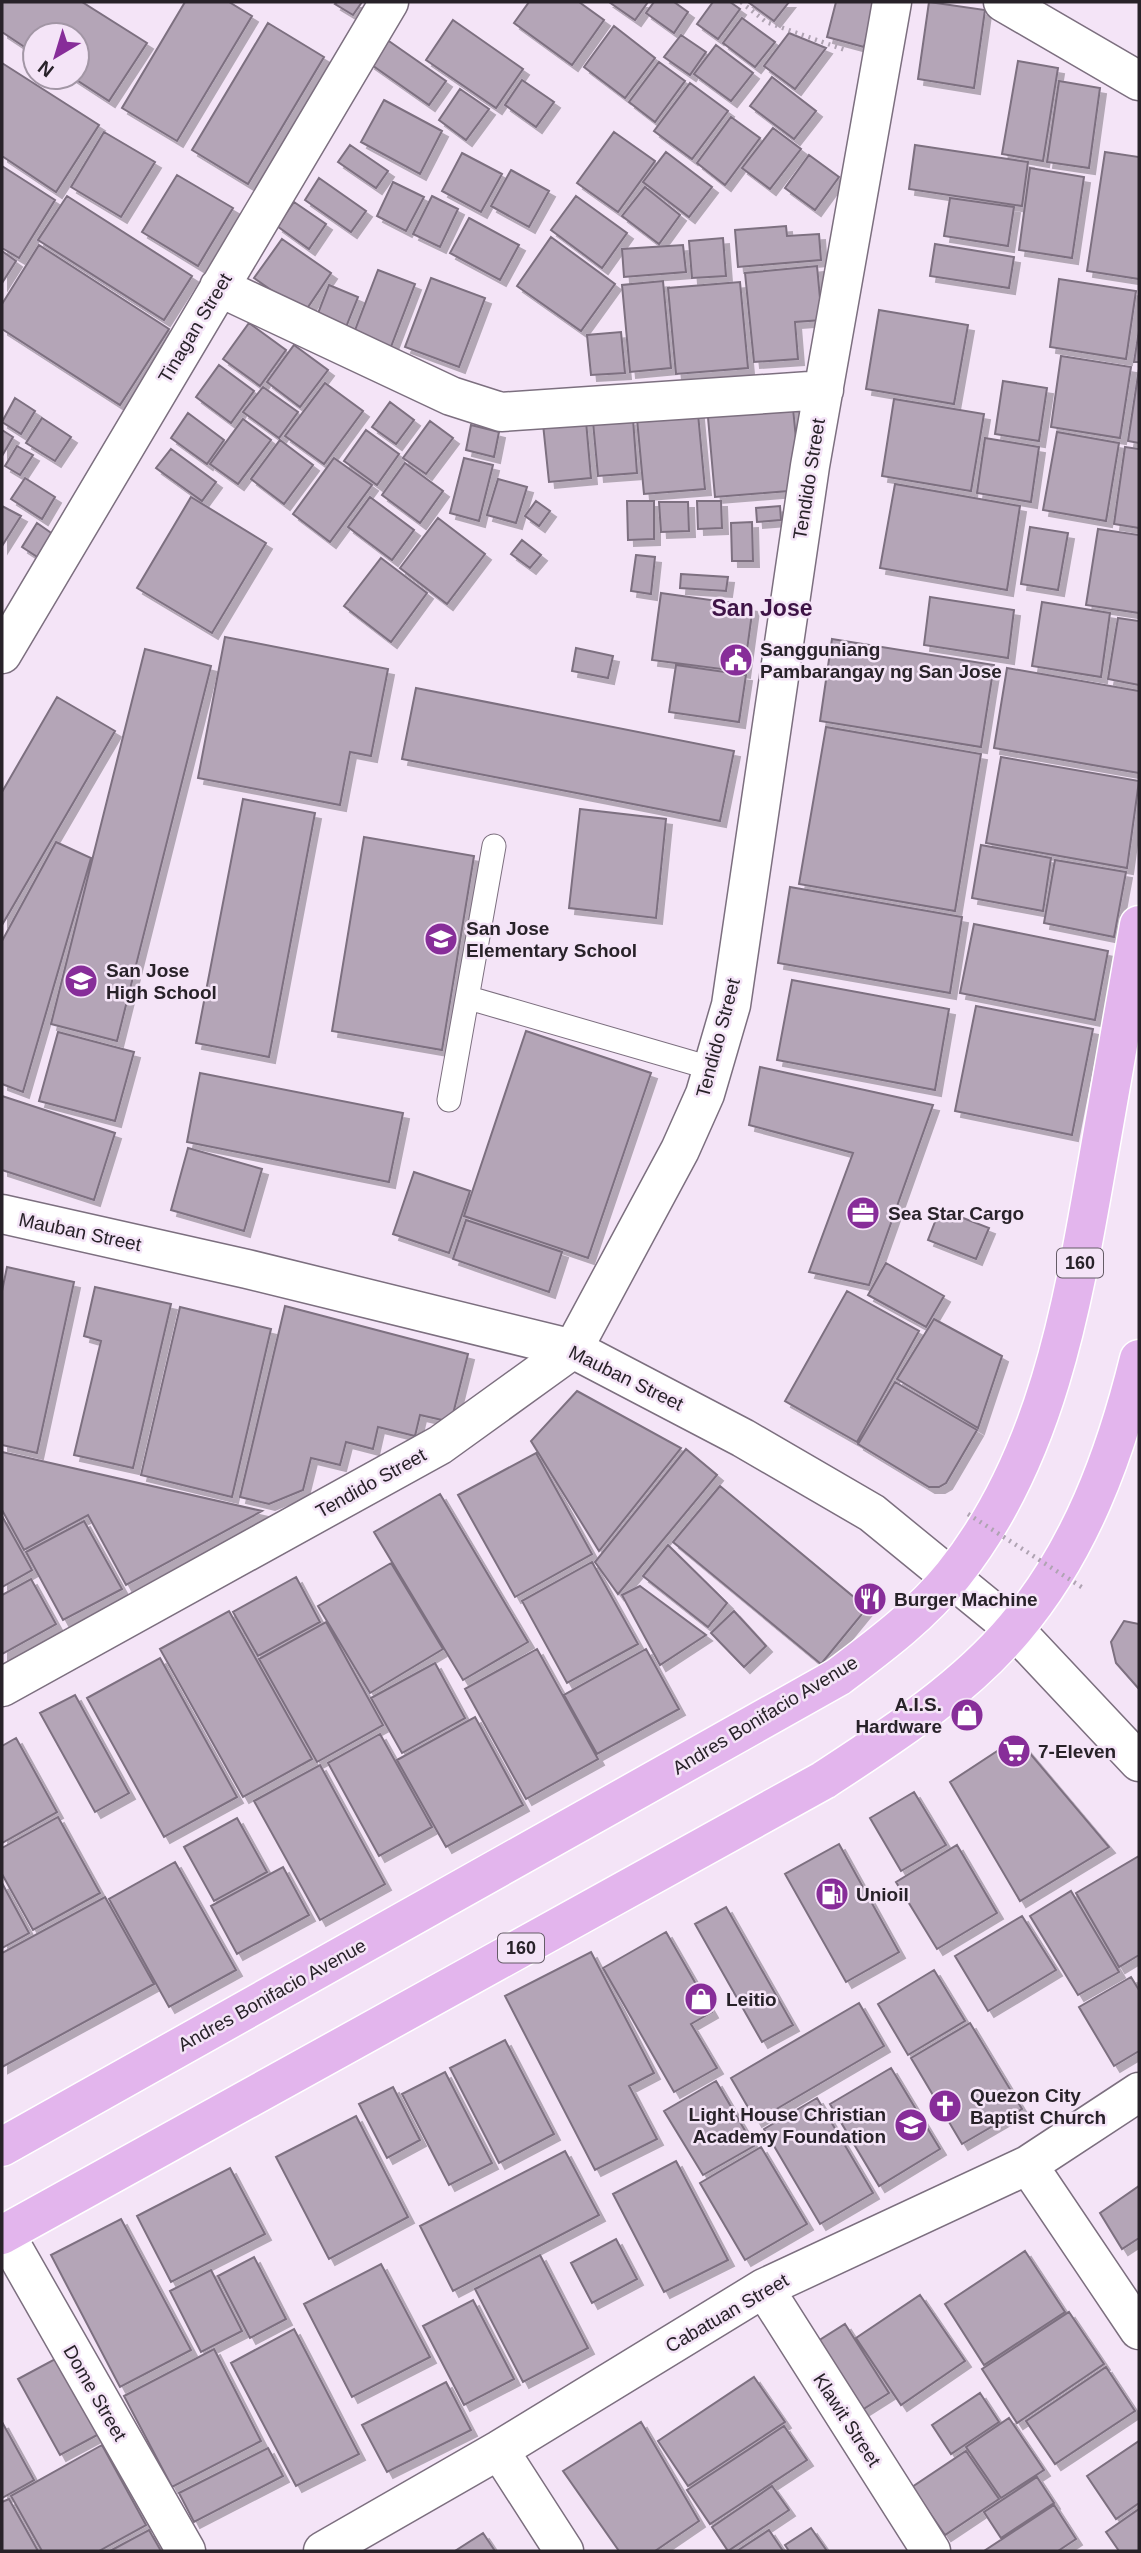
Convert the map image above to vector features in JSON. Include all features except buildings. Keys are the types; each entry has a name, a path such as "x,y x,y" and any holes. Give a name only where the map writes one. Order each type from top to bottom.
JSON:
{"main road":[{"name":"Andres Bonifacio Avenue","path":"2,2147 838,1677 906,1625 952,1577 996,1511 1049,1393 1077,1281 1139,925"},
{"name":"160","path":"3,2235 824,1780 929,1709 1014,1629 1050,1582 1089,1511 1124,1422 1139,1359"}],"street":[{"name":"Tinagan Street","path":"2,654 389,2"},
{"name":"Tendido Street","path":"2,1687 440,1445 573,1349 680,1150 714,1069 731,1005 824,390 892,2"},
{"path":"1003,2 1139,81"},
{"path":"219,287 429,387 501,412 824,390"},
{"name":"Mauban Street","path":"2,1214 247,1269 573,1349 743,1438 872,1513 1014,1629 1139,1762"},
{"name":"Cabatuan Street","path":"323,2551 499,2449 764,2288 1028,2165 1139,2092"},
{"path":"1028,2165 1139,2330"},
{"name":"Dome Street","path":"3,2235 186,2551"},
{"name":"Klawit Street","path":"764,2288 931,2551"},
{"path":"499,2449 564,2551"}],"lane":[{"path":"449,1100 494,846"},
{"path":"469,998 714,1069"}],"path":[{"path":"741,2 766,22 883,63"},
{"path":"968,1514 1083,1588"}],"place":[{"name":"Sangguniang Pambarangay ng San Jose","path":"736,660"},
{"name":"San Jose Elementary School","path":"441,939"},
{"name":"San Jose High School","path":"81,981"},
{"name":"Sea Star Cargo","path":"863,1213"},
{"name":"Burger Machine","path":"870,1599"},
{"name":"A.I.S. Hardware","path":"967,1715"},
{"name":"7-Eleven","path":"1014,1751"},
{"name":"Unioil","path":"832,1894"},
{"name":"Leitio","path":"701,1999"},
{"name":"Quezon City Baptist Church","path":"945,2106"},
{"name":"Light House Christian Academy Foundation","path":"911,2125"}],"district":[{"name":"San Jose","path":"762,608"}]}
